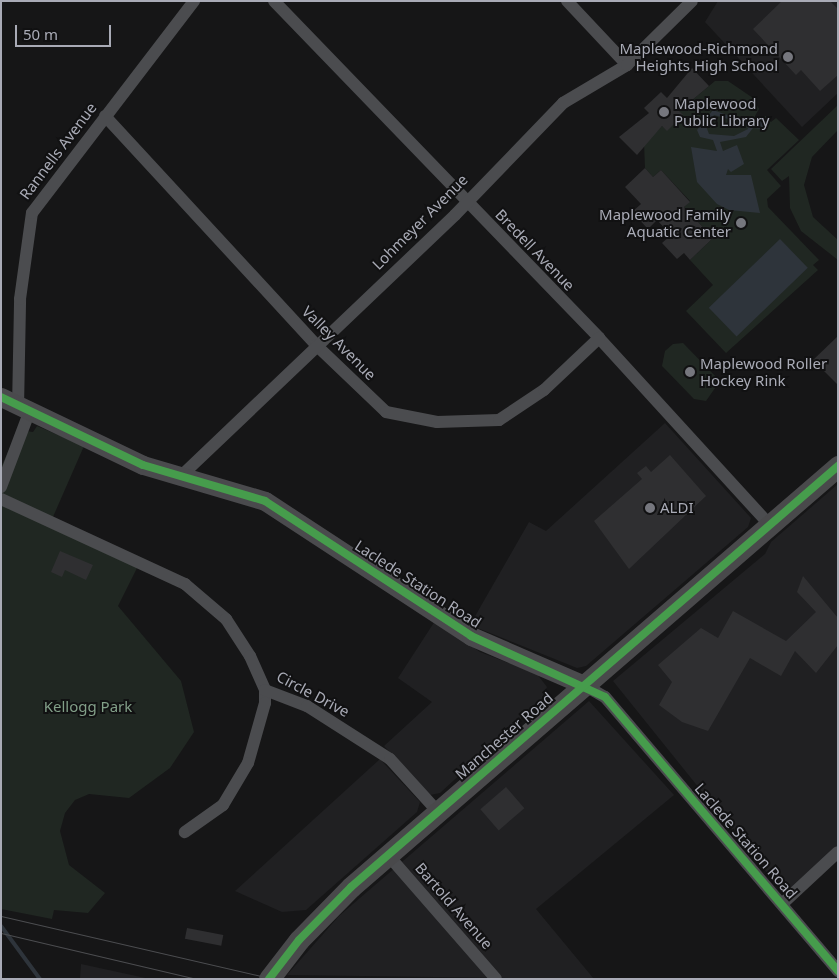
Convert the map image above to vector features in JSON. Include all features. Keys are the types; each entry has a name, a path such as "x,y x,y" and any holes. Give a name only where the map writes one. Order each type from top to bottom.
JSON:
{"main road":[{"name":"Manchester Road","path":"269,979 329,908 838,466"}],"street":[{"name":"Rannells Avenue","path":"1,487 24,410 20,299 32,213 194,1"},
{"name":"Bredell Avenue","path":"274,1 599,338 770,525"},
{"path":"567,1 627,65"},
{"name":"Lohmeyer Avenue","path":"180,477 563,103 627,65 692,1"},
{"name":"Valley Avenue","path":"105,116 316,344 386,412 437,422 499,420 544,390 599,338"},
{"name":"Laclede Station Road","path":"1,396 24,410 143,465 264,501 471,636 584,685 605,697 838,971"},
{"name":"Circle Drive","path":"1,499 185,584 226,619 265,690 307,706 390,759 438,812"},
{"path":"186,832 223,805 238,785 261,722 265,690"},
{"path":"782,904 838,852"},
{"name":"Bartold Avenue","path":"388,855 496,979"}],"shaded area":[{"name":"Maplewood-Richmond Heights High School","path":"718,1 838,1 838,93 802,127 705,22"},
{"path":"713,110 753,124 758,120 765,122 763,129 753,128 746,137 720,142 723,151 737,145 744,164 731,172 728,169 726,175 751,175 760,213 729,210 717,204 697,182 691,147 717,151 713,140 700,137 697,130","holes":["714,115 746,124 748,129 734,136 709,134 706,126"]},
{"path":"780,239 808,268 737,337 709,308"},
{"path":"665,423 751,518 748,527 586,666 577,668 470,625 529,522 546,531"},
{"path":"838,484 838,851 785,895 613,681 765,554 771,542"},
{"path":"435,621 480,652 537,674 547,687 541,700 440,793 430,795 384,746 432,702 398,678"},
{"path":"589,701 674,795 536,909 594,979 287,975 339,916"},
{"path":"380,759 420,802 417,812 306,910 282,912 235,891"},
{"path":"81,964 150,979 80,979"}],"green space":[{"name":"Maplewood Family Aquatic Center","path":"715,81 728,81 753,98 759,109 755,116 766,116 771,122 776,118 799,140 767,170 781,186 767,199 768,207 819,260 813,265 818,270 726,353 686,311 713,285 690,260 713,238 684,207 690,201 661,170 653,177 645,168 644,143 662,126 667,130 679,111"},
{"path":"838,105 838,130 812,157 804,185 813,217 838,240 838,260 801,231 790,208 789,176 782,181 771,169"},
{"name":"Maplewood Roller Hockey Rink","path":"683,343 720,381 706,401 694,399 662,366 665,351 673,344"},
{"name":"Kellogg Park","path":"37,426 84,446 49,526 138,566 118,606 181,681 194,732 170,768 129,798 89,794 75,800 65,813 60,831 69,865 105,893 88,913 54,910 52,919 1,909 1,467 18,430 33,432"}],"building":[{"path":"782,1 830,1 838,9 838,75 820,91 801,70 796,75 753,29"},
{"name":"Maplewood Public Library","path":"692,68 709,86 679,111 683,115 667,131 662,126 637,155 619,137 649,113 644,108 661,92 667,98"},
{"path":"645,168 653,177 661,170 690,202 684,207 713,238 690,260 684,253 677,259 662,243 671,235 657,220 648,229 632,212 641,204 625,187"},
{"path":"838,336 838,385 813,360"},
{"name":"ALDI","path":"670,455 706,496 629,569 594,521 642,479 637,473 646,466 651,472"},
{"path":"60,551 93,565 86,580 65,570 62,577 51,572"},
{"path":"803,576 838,618 838,645 816,673 795,651 781,676 750,658 708,731 682,722 659,705 672,682 658,665 701,628 718,638 733,611 786,641 816,612 797,592"},
{"path":"506,787 524,808 499,830 480,809"},
{"path":"187,928 223,935 221,946 185,939"}],"waterway":[{"path":"1,926 40,979"}],"tram line":[{"path":"1,916 273,979"},
{"path":"1,933 197,979"}],"cycle path":[{"path":"1,397 143,465 265,501 471,636 605,697 838,971"},
{"path":"269,979 299,940 351,887 838,466"}],"place":[{"name":"Maplewood-Richmond Heights High School","path":"788,57"},
{"name":"Maplewood Public Library","path":"664,112"},
{"name":"Maplewood Family Aquatic Center","path":"741,223"},
{"name":"Maplewood Roller Hockey Rink","path":"690,372"},
{"name":"ALDI","path":"650,508"}]}
